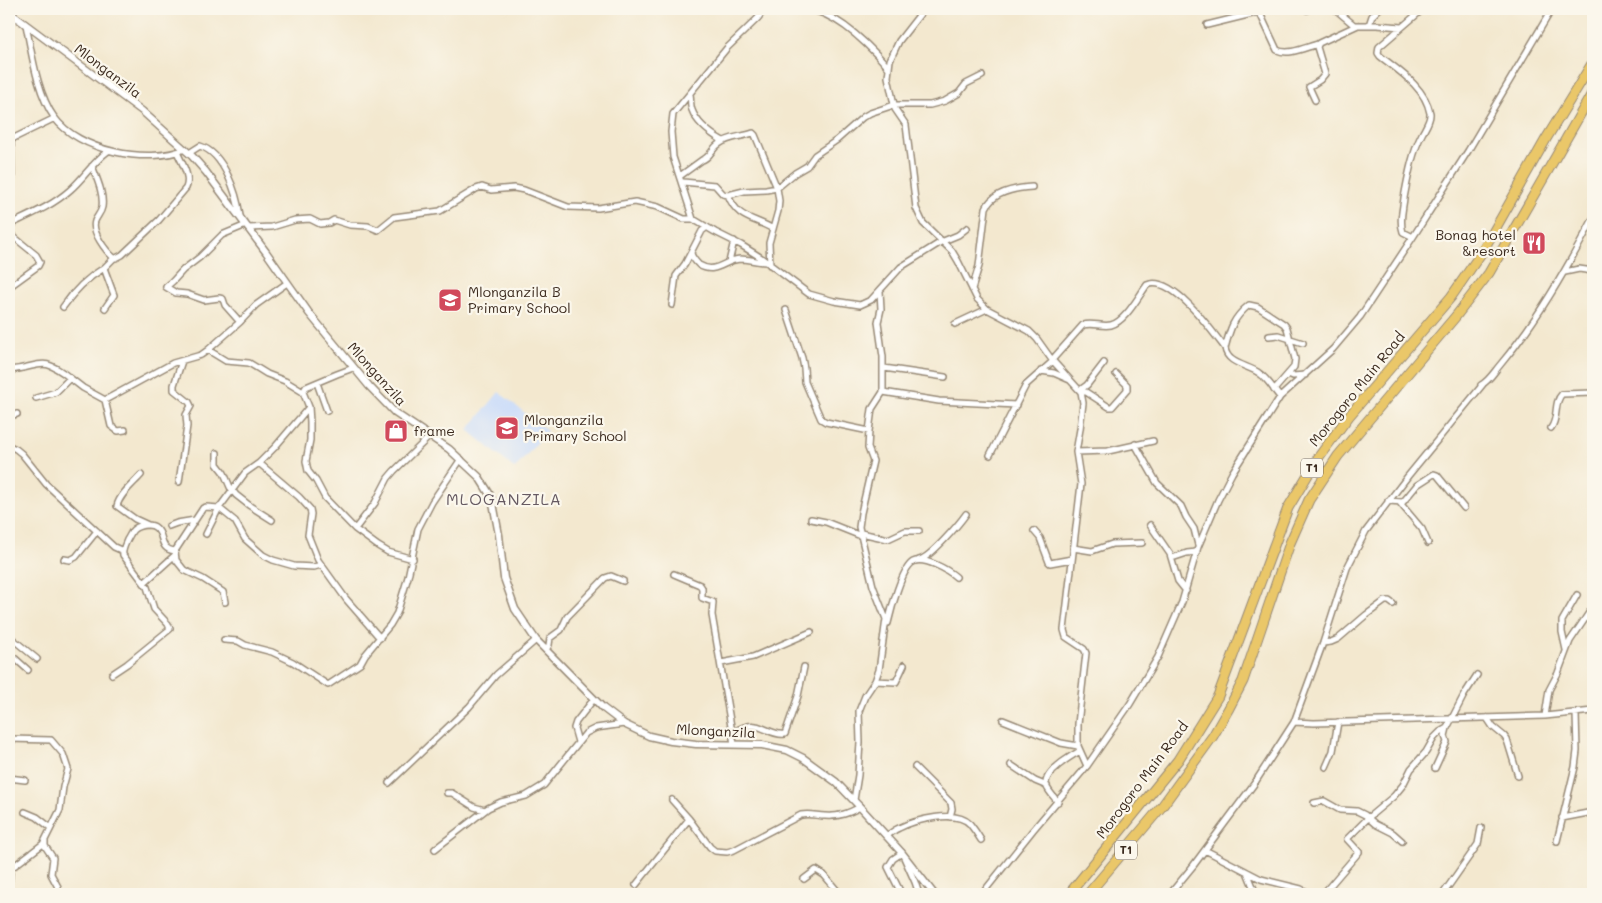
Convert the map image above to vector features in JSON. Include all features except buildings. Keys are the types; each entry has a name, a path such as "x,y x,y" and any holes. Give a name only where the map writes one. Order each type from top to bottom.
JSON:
{"highway":[{"name":"Morogoro Main Road","path":"1069,894 1178,760 1218,696 1288,508 1318,458 1349,416 1451,297 1482,252 1546,139 1593,62"},
{"name":"Morogoro Main Road","path":"1088,894 1163,806 1213,736 1229,708 1242,681 1290,543 1309,500 1338,456 1456,316 1489,273 1593,92"}],"street":[{"path":"693,219 674,157 671,132 673,114 727,48 758,18 764,9"},
{"path":"807,9 814,10 844,24 879,56 888,68"},
{"path":"924,9 899,41 888,68 888,77 895,109 906,125 916,208 920,219 952,251 976,299 987,309 1028,331 1037,339 1052,360 1073,381 1080,391 1082,403 1076,452 1081,484 1064,634 1070,641 1086,652 1078,724 1079,748 1087,766"},
{"path":"1335,9 1354,25 1401,27"},
{"path":"1369,25 1372,16 1379,9"},
{"path":"1414,237 1403,232 1401,223 1410,170 1418,142 1429,122 1430,114 1423,96 1412,82 1378,53 1380,48 1401,27 1423,9"},
{"path":"982,894 1087,766 1130,704 1158,657 1186,591 1197,550 1218,500 1232,473 1280,397 1333,349 1360,317 1414,237 1552,9"},
{"path":"1207,25 1259,10 1277,50 1282,53 1319,44 1358,25"},
{"name":"Mlonganzila","path":"9,12 142,111 187,151 206,172 287,283 353,368 396,413 461,459 479,477 489,493 497,520 504,578 515,609 536,640 594,699 624,724 649,736 670,742 762,745 787,750 803,758 836,782 854,800 902,854 934,894"},
{"path":"26,25 40,88 55,118 72,134 108,151 126,154 144,155 187,151 200,146 206,148 221,162 236,198 240,219"},
{"path":"1315,100 1309,87 1320,80 1325,74 1317,51 1319,44"},
{"path":"683,182 715,185 723,194 728,195 744,191 777,188 795,173 808,166 815,155 870,113 894,105 930,105 945,101 959,94 966,84 982,76"},
{"path":"690,94 692,110 697,120 711,134 723,142"},
{"path":"9,205 12,192 11,141 55,118"},
{"path":"680,176 706,159 714,148 723,142 755,134 777,188 778,211 769,243 769,264"},
{"path":"9,225 56,202 80,181 108,151"},
{"path":"63,307 92,276 114,258 127,251 159,220 186,188 188,184 187,178 177,152"},
{"path":"92,166 102,200 102,209 94,224 95,229 101,242 114,258"},
{"path":"972,289 979,266 988,202 1007,191 1032,187"},
{"path":"240,322 225,305 224,299 204,300 187,294 173,292 166,287 200,257 222,234 247,227 272,227 295,220 310,219 320,224 329,223 334,220 347,224 368,226 378,230 394,217 420,212 436,212 476,189 482,188 491,190 514,188 524,190 568,207 598,208 638,202 662,209 684,219 693,219 734,241 809,294 834,301 860,305 869,302 901,267 967,228"},
{"path":"728,195 730,202 741,215 773,229"},
{"path":"1170,894 1254,784 1294,722 1323,643 1347,568 1366,531 1482,384 1523,336 1565,272 1593,219"},
{"path":"672,305 676,276 702,231 707,227"},
{"path":"9,232 36,255 40,262 38,266 9,287"},
{"path":"729,262 734,241"},
{"path":"691,252 695,262 710,269 741,260 769,264"},
{"path":"104,268 114,295 105,308"},
{"path":"1565,272 1579,269 1593,271"},
{"path":"105,400 166,367 208,350 256,305 287,283"},
{"path":"990,455 1026,385 1052,360 1083,325 1090,323 1104,326 1117,323 1125,317 1147,285 1155,283 1167,288 1182,299 1200,316 1225,348"},
{"path":"880,291 881,309 878,322 884,368 883,392 872,409 868,448 872,461 861,513 860,527 873,586 886,619 886,629"},
{"path":"1274,390 1294,367 1295,359 1287,328 1258,306 1249,305 1234,320 1225,348 1226,354 1259,373 1280,397"},
{"path":"955,324 987,309"},
{"path":"786,310 802,358 805,382 821,419 826,422 869,431"},
{"path":"1270,336 1278,335 1303,343"},
{"path":"208,350 226,362 249,363 266,374 303,392 309,407 310,440 306,461 308,471 325,498 355,529 388,552 413,559"},
{"path":"179,482 187,426 186,415 191,406 189,402 174,390 182,361"},
{"path":"1080,391 1104,363"},
{"path":"9,370 44,364 57,368 83,388 105,400 111,426 118,431 125,430"},
{"path":"303,392 306,387 353,368"},
{"path":"884,368 945,377"},
{"path":"1041,371 1054,373 1073,381"},
{"path":"1080,391 1086,392 1112,407 1127,390 1127,385 1116,374"},
{"path":"1288,374 1293,376 1305,375"},
{"path":"36,398 56,392 70,378"},
{"path":"317,383 327,411"},
{"path":"883,392 939,402 1016,405"},
{"path":"1551,428 1556,420 1558,400 1562,394 1593,393"},
{"path":"206,534 219,508 245,473 259,463 290,431 309,407"},
{"path":"9,416 17,414"},
{"path":"355,529 375,503 388,478 430,436"},
{"path":"1076,452 1108,451 1153,441"},
{"path":"1135,444 1157,483 1181,506 1194,529 1197,550"},
{"path":"9,446 22,454 46,484 118,550 122,551 148,590 154,609 170,628 112,674"},
{"path":"217,453 217,464 224,472 232,491 244,502 272,520"},
{"path":"224,640 238,641 245,645 272,652 293,662 328,685 360,664 397,613 413,559 418,529 432,502 461,459"},
{"path":"259,463 299,497 310,509 312,514 308,535 321,565 346,599 380,638"},
{"path":"1400,503 1417,485 1434,474 1437,475 1464,508"},
{"path":"141,475 123,494 117,506 148,526"},
{"path":"1388,501 1400,503 1422,529 1428,543"},
{"path":"144,583 175,553 204,507 219,508 235,521 248,542 269,558 294,566 314,567 321,565"},
{"path":"854,800 860,742 859,711 865,696 875,681 886,629 905,572 911,563 928,556 954,530 966,514"},
{"path":"811,519 826,522 861,535 888,539 904,531 919,531"},
{"path":"169,526 195,520"},
{"path":"122,551 133,530 142,526 148,526 156,528 168,550 175,553"},
{"path":"1150,526 1172,558 1178,581 1186,591"},
{"path":"64,559 70,560 76,557 97,531"},
{"path":"1034,531 1040,538 1049,562 1072,559"},
{"path":"1073,548 1092,551 1112,544 1142,543"},
{"path":"1172,558 1197,550"},
{"path":"175,553 176,560 184,570 204,579 223,592 225,602"},
{"path":"918,560 946,569 956,577"},
{"path":"674,574 700,585 702,588 702,598 713,602 712,615 734,744"},
{"path":"546,650 550,638 561,630 567,618 605,578 611,576 623,581"},
{"path":"1566,651 1562,621 1577,595"},
{"path":"1323,643 1338,639 1385,601 1393,604"},
{"path":"1545,716 1549,690 1570,641 1593,607"},
{"path":"721,663 753,657 811,632"},
{"path":"9,636 37,659"},
{"path":"388,783 469,707 496,675 536,640"},
{"path":"9,653 28,670"},
{"path":"875,681 896,682 904,665"},
{"path":"732,732 744,727 755,726 785,734 798,696 804,667"},
{"path":"1435,768 1447,742 1445,736 1452,719 1477,675"},
{"path":"578,742 574,728 576,722 594,699"},
{"path":"1294,722 1545,716 1593,711"},
{"path":"1557,841 1575,767 1577,751 1576,713"},
{"path":"1487,718 1493,727 1504,736 1518,776"},
{"path":"1003,720 1061,743 1079,748"},
{"path":"1326,767 1333,751 1338,722"},
{"path":"435,849 485,810 501,802 526,796 538,790 552,776 586,733 596,728 624,724"},
{"path":"1323,894 1359,852 1347,839 1394,796 1434,738 1448,728"},
{"path":"9,741 51,740 63,754 68,772 63,787 60,810 51,828 38,847 9,868 9,883"},
{"path":"1047,786 1048,778 1052,772 1079,748"},
{"path":"1010,765 1047,786 1058,802"},
{"path":"915,767 951,803 950,817"},
{"path":"9,778 25,780"},
{"path":"447,792 452,793 474,807 485,810"},
{"path":"672,800 689,819 710,848 715,851 727,852 802,815 838,816 860,807"},
{"path":"1314,804 1324,801 1340,810 1358,811 1369,817 1375,824 1393,833 1402,841"},
{"path":"25,812 36,817 51,828"},
{"path":"1562,818 1593,812"},
{"path":"886,836 899,828 928,818 956,817 969,823 981,840"},
{"path":"636,885 689,819"},
{"path":"1443,894 1478,844 1481,828"},
{"path":"44,840 53,858 51,874 58,887 58,894"},
{"path":"1205,850 1261,878 1311,894"},
{"path":"900,891 888,867 893,859 902,854 919,894"},
{"path":"804,879 816,870 824,875 840,894"},
{"path":"1247,872 1248,879 1256,894"}],"shaded area":[{"path":"499,392 547,431 515,469 468,430"}],"place":[{"name":"Bonag hotel &resort","path":"1534,243"},
{"name":"Mlonganzila B Primary School","path":"450,300"},
{"name":"Mlonganzila Primary School","path":"507,428"},
{"name":"frame","path":"396,431"}],"district":[{"name":"MLOGANZILA","path":"504,499"}]}
